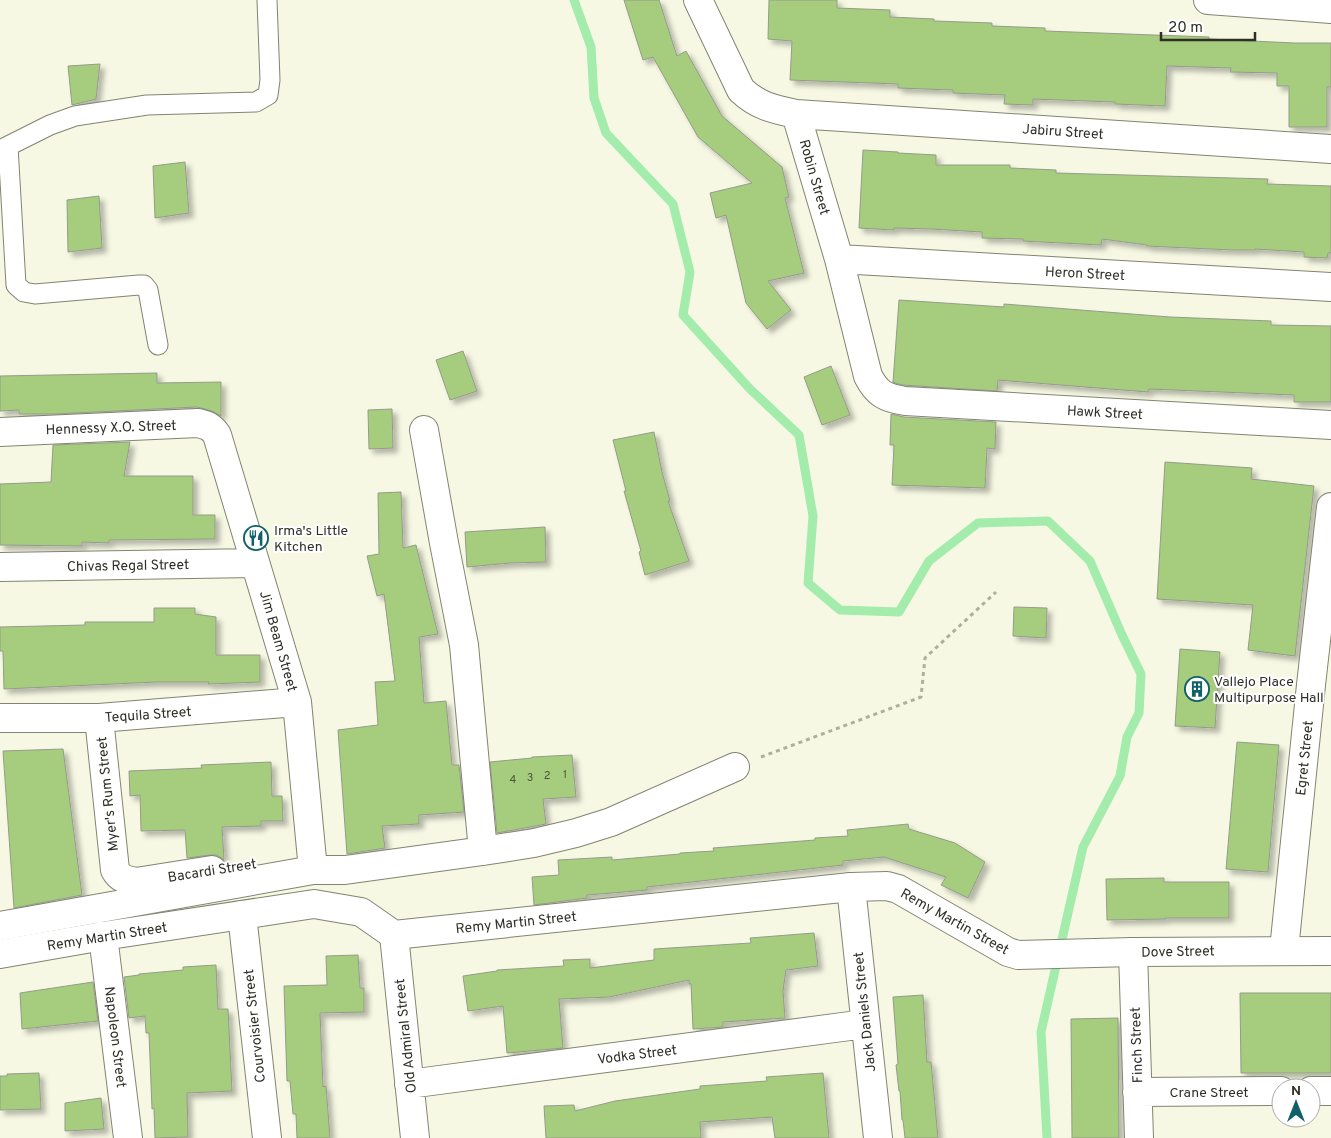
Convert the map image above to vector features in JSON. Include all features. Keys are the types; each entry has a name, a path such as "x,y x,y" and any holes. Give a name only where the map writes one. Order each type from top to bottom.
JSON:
{"street":[{"path":"698,0 741,90 749,98 770,109 796,114"},
{"path":"1208,0 1331,9"},
{"name":"Jabiru Street","path":"796,114 1331,148"},
{"name":"Robin Street","path":"796,114 839,260 868,376 880,393"},
{"name":"Heron Street","path":"839,260 1331,287"},
{"name":"Hawk Street","path":"880,393 892,399 905,401 1331,425"},
{"name":"Hennessy X.O. Street","path":"0,432 198,423 212,428 216,435"},
{"path":"424,430 464,645 483,851"},
{"name":"Jim Beam Street","path":"216,435 297,702 313,862"},
{"name":"Egret Street","path":"1284,950 1331,507"},
{"name":"Chivas Regal Street","path":"0,567 255,563"},
{"name":"Tequila Street","path":"0,718 99,718 297,702"},
{"name":"Myer's Rum Street","path":"99,718 115,870"},
{"path":"0,926 313,862 345,870 534,843 611,822 734,767"},
{"name":"Bacardi Street","path":"115,870 119,876 126,880 136,882 313,862"},
{"name":"Remy Martin Street","path":"0,954 103,936 314,904 361,912 394,935 851,887 887,886 898,888 1008,952 1018,955 1025,954"},
{"name":"Jack Daniels Street","path":"851,887 878,1138"},
{"name":"Courvoisier Street","path":"242,915 267,1138"},
{"name":"Old Admiral Street","path":"394,935 415,1138"},
{"name":"Napoleon Street","path":"103,936 128,1138"},
{"name":"Dove Street","path":"1025,954 1331,950"},
{"name":"Finch Street","path":"1133,952 1139,1138"},
{"name":"Vodka Street","path":"409,1084 865,1024"},
{"name":"Crane Street","path":"1137,1092 1271,1092"}],"lane":[{"path":"158,345 148,290 144,285 35,294 24,292 16,285 4,148 50,125 75,116 147,104 256,102 268,95 270,80 267,0"}],"path":[{"path":"734,767 921,697 925,658 996,592"}],"building":[{"path":"624,0 659,0 677,56 686,51 722,116 782,167 789,197 785,198 804,273 768,281 791,310 767,329 746,303 726,215 716,218 710,193 752,183 698,137 653,57 643,60"},
{"path":"769,0 837,0 837,8 890,10 890,17 992,23 992,26 1045,28 1045,31 1209,37 1209,39 1294,43 1331,43 1331,87 1327,87 1327,127 1289,127 1289,86 1277,86 1277,73 1230,72 1231,68 1167,66 1165,106 1033,99 1033,105 1004,104 1005,95 953,93 953,90 898,88 898,84 790,80 792,41 768,39"},
{"path":"100,64 96,99 72,105 68,66"},
{"path":"863,150 936,155 936,165 1010,165 1010,168 1056,170 1056,173 1268,179 1267,184 1331,186 1331,253 1328,253 1327,258 1304,257 1304,252 1147,246 1102,239 1101,245 1023,241 1023,239 982,238 982,232 859,228"},
{"path":"185,162 189,213 155,218 153,166"},
{"path":"99,196 102,248 68,252 67,200"},
{"path":"899,300 1004,307 1004,304 1170,317 1271,321 1271,325 1331,326 1331,402 1294,402 1294,395 1149,389 1148,392 998,380 997,391 902,385 893,382"},
{"path":"463,351 477,391 450,400 436,360"},
{"path":"831,366 850,415 822,425 804,377"},
{"path":"157,373 157,383 221,382 221,416 212,411 197,407 54,414 19,414 19,410 0,411 0,376"},
{"path":"392,409 393,448 369,449 368,410"},
{"path":"891,414 904,417 996,422 995,449 987,448 985,488 892,485 894,445 890,445"},
{"path":"654,432 670,501 668,501 689,561 645,575 639,552 641,551 624,491 626,491 613,440"},
{"path":"130,442 124,476 193,476 193,515 215,515 215,539 109,540 109,543 82,542 82,546 0,545 0,484 51,482 53,445"},
{"path":"1165,462 1252,468 1251,479 1314,486 1295,656 1248,650 1253,605 1157,599"},
{"path":"401,492 403,548 416,545 438,634 419,637 424,703 446,701 452,765 459,765 464,812 419,815 419,824 382,826 385,848 347,854 338,730 378,725 375,682 395,681 384,594 377,596 367,556 379,554 378,493"},
{"path":"545,527 546,562 467,567 465,532"},
{"path":"1014,607 1047,608 1046,638 1013,636"},
{"path":"154,608 195,608 195,614 216,617 216,655 260,655 260,682 208,684 209,682 156,682 4,689 3,651 0,651 0,627 85,625 85,622 154,622"},
{"name":"Vallejo Place Multipurpose Hall","path":"1180,649 1220,652 1215,728 1175,726"},
{"path":"1237,742 1279,745 1268,872 1226,869"},
{"path":"63,749 82,895 14,908 3,751"},
{"path":"572,755 576,797 543,799 546,824 497,833 490,762"},
{"path":"271,762 272,796 282,796 283,821 261,821 261,826 222,827 224,860 217,855 187,858 185,830 141,831 140,795 130,796 129,771 202,768 201,765"},
{"path":"908,824 909,829 955,843 985,862 968,898 941,885 946,877 884,857 843,861 843,865 647,887 647,890 587,895 587,898 534,905 532,877 559,875 558,860 612,857 612,860 714,851 713,848 848,836 847,830"},
{"path":"1164,878 1164,882 1229,882 1229,918 1107,920 1106,879"},
{"path":"814,933 818,966 786,970 783,991 785,1018 723,1022 723,1027 693,1029 691,984 689,984 689,980 609,997 559,999 563,1048 507,1053 503,1006 468,1011 463,976 497,970 564,966 563,960 590,959 590,968 654,960 654,949 751,943 750,938"},
{"path":"358,955 360,988 364,988 364,1012 320,1013 323,1087 326,1086 330,1138 297,1138 296,1114 293,1114 290,1081 287,1081 284,986 327,985 326,956"},
{"path":"216,965 218,1009 228,1009 232,1091 187,1093 188,1137 155,1138 149,1033 146,1033 145,1016 129,1018 124,977 183,970 183,967"},
{"path":"93,982 98,1021 22,1029 20,993"},
{"path":"1240,993 1331,993 1331,1073 1241,1073"},
{"path":"923,995 927,1062 931,1062 938,1138 905,1138 896,1065 898,1064 893,997"},
{"path":"1118,1018 1119,1138 1072,1138 1071,1019"},
{"path":"39,1073 41,1109 0,1110 0,1076"},
{"path":"823,1073 829,1138 775,1138 772,1117 700,1122 701,1138 546,1138 544,1106 574,1105 575,1111 615,1101 700,1089 700,1086 767,1081 766,1077"},
{"path":"101,1098 104,1129 65,1131 65,1103"}],"waterway":[{"path":"574,0 591,47 594,98 606,133 673,204 690,272 683,315 750,389 799,435 813,516 808,583 840,610 899,612 929,561 978,523 1048,521 1090,561 1141,674 1139,713 1127,737 1120,776 1083,847 1041,1032 1047,1138"}],"place":[{"name":"Irma's Little Kitchen","path":"256,538"},
{"name":"Vallejo Place Multipurpose Hall","path":"1197,689"}]}
